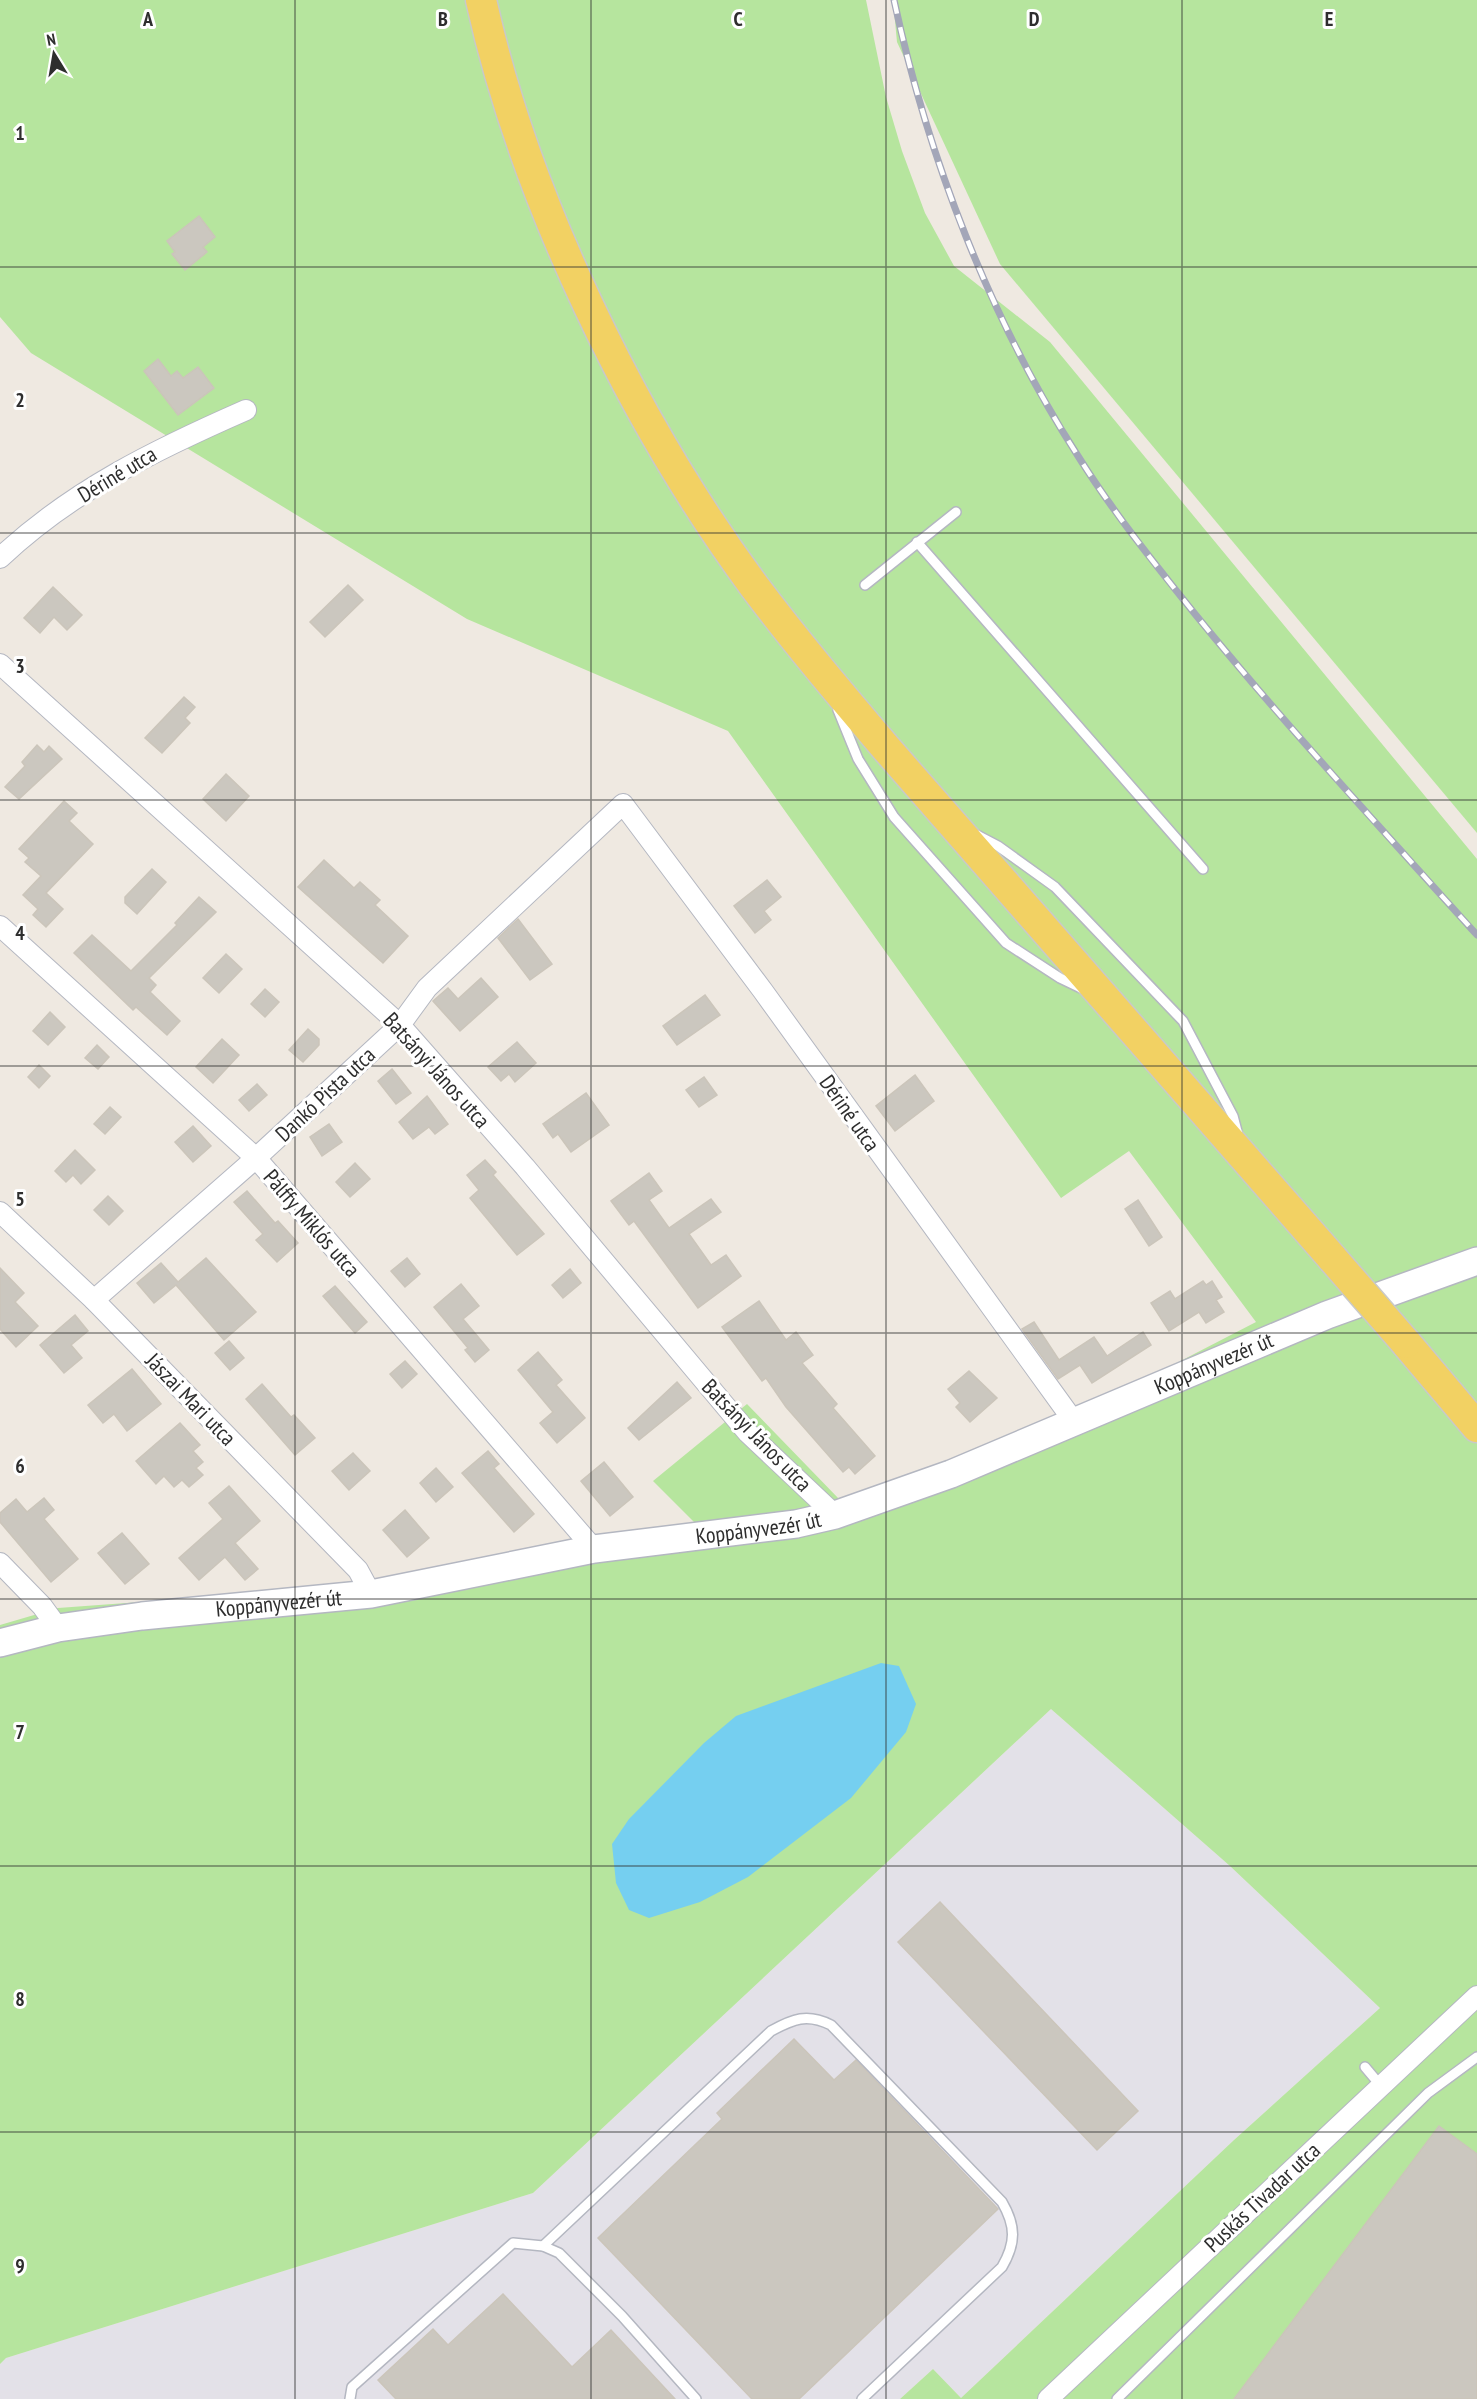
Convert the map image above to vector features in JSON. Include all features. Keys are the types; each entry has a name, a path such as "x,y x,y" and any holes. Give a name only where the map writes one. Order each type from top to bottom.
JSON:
{"main road":[{"path":"481,0 512,111 546,204 613,354 693,494 753,584 823,674 1406,1342 1477,1427"}],"street":[{"name":"Dériné utca","path":"0,558 26,533 115,472 158,449 246,410"},
{"name":"Batsányi János utca","path":"0,663 400,1025 525,1167 748,1433 835,1515"},
{"name":"Dériné utca","path":"624,804 763,991 1075,1423"},
{"name":"Dankó Pista utca","path":"94,1300 256,1158 400,1025 427,988 624,804"},
{"name":"Pálffy Miklós utca","path":"0,926 256,1158 594,1549"},
{"name":"Jászai Mari utca","path":"0,1212 94,1300 358,1570 371,1594"},
{"name":"Koppányvezér út","path":"0,1643 58,1628 142,1616 371,1594 594,1549 796,1524 835,1515 951,1474 1327,1315 1477,1261"},
{"path":"0,1563 42,1606 58,1628"},
{"name":"Puskás Tivadar utca","path":"1048,2399 1477,1996"}],"lane":[{"path":"865,585 956,512"},
{"path":"917,542 1203,869"},
{"path":"823,674 858,759 894,817 1006,943 1060,978 1108,1000"},
{"path":"950,821 998,846 1055,887 1183,1022 1233,1116 1243,1157"},
{"path":"543,2246 771,2031 795,2018 816,2018 831,2025 1002,2202 1009,2215 1014,2239 1002,2267 862,2399"},
{"path":"1117,2399 1428,2093 1477,2057"},
{"path":"1365,2067 1381,2086"},
{"path":"350,2399 352,2387 513,2242 543,2246 559,2253 622,2316 696,2399"}],"shaded area":[{"path":"1051,1709 1230,1866 1380,2008 1234,2140 961,2398 933,2369 900,2399 0,2399 0,2364 6,2358 533,2193"}],"green space":[{"path":"0,0 866,0 886,97 902,151 925,213 954,266 1050,342 1477,859 1477,2399 900,2399 933,2369 961,2398 1234,2140 1380,2008 1230,1866 1051,1709 533,2193 6,2358 0,2364 0,1625 58,1608 344,1587 700,1528 653,1481 747,1404 840,1500 928,1468 935,1474 1049,1429 1256,1322 1129,1151 1061,1198 728,731 467,619 31,353 0,317"},
{"path":"893,0 1477,0 1477,833 1000,264 897,42"}],"water":[{"path":"881,1663 899,1666 916,1704 906,1732 851,1798 748,1877 700,1902 649,1918 629,1910 616,1883 612,1844 629,1819 704,1743 736,1716"}],"building":[{"path":"199,216 215,237 203,247 207,252 185,270 172,254 175,252 167,241"},
{"path":"158,359 171,376 177,371 183,378 198,367 214,388 178,415 144,371"},
{"path":"348,585 363,600 325,637 310,622"},
{"path":"53,587 82,615 67,630 54,617 40,633 24,618"},
{"path":"184,697 195,707 185,718 190,723 162,753 145,738"},
{"path":"37,745 44,752 49,746 62,759 19,799 5,787 25,766 22,762"},
{"path":"226,774 249,796 226,821 203,799"},
{"path":"64,801 77,813 69,821 93,844 46,893 63,909 46,927 33,915 38,909 23,895 41,876 25,862 29,858 19,849"},
{"path":"324,860 354,888 360,882 380,900 375,905 408,936 383,963 298,887"},
{"path":"152,869 166,882 137,914 125,903 125,897"},
{"path":"767,880 781,897 764,911 771,920 755,933 734,906"},
{"path":"199,897 216,912 149,978 156,985 150,992 180,1021 167,1035 136,1007 133,1010 74,953 92,935 131,971 177,925 175,923"},
{"path":"518,919 552,964 530,980 498,938"},
{"path":"226,954 242,969 219,993 203,978"},
{"path":"481,978 498,997 460,1031 433,1001 448,988 458,999"},
{"path":"265,989 279,1002 265,1017 251,1004"},
{"path":"705,995 720,1015 677,1045 663,1026"},
{"path":"50,1012 65,1027 48,1045 33,1031"},
{"path":"308,1029 319,1039 319,1045 303,1062 289,1050"},
{"path":"222,1039 239,1055 213,1083 196,1067"},
{"path":"517,1042 536,1063 515,1082 509,1074 501,1081 488,1067"},
{"path":"97,1045 109,1057 98,1069 85,1058"},
{"path":"39,1065 50,1076 39,1088 28,1077"},
{"path":"392,1069 411,1093 396,1104 378,1081"},
{"path":"915,1075 934,1101 895,1131 876,1106"},
{"path":"704,1077 717,1095 699,1107 686,1090"},
{"path":"257,1084 267,1095 249,1111 239,1100"},
{"path":"586,1093 609,1125 571,1152 558,1134 553,1138 543,1124"},
{"path":"427,1096 448,1124 435,1134 429,1127 413,1139 399,1122"},
{"path":"110,1107 121,1117 105,1134 94,1124"},
{"path":"329,1124 342,1142 322,1156 310,1137"},
{"path":"193,1126 211,1146 193,1162 175,1142"},
{"path":"75,1150 95,1170 81,1184 73,1175 66,1182 55,1171"},
{"path":"485,1160 496,1172 493,1175 544,1234 517,1255 470,1198 479,1190 467,1175"},
{"path":"355,1163 370,1179 350,1197 336,1182"},
{"path":"649,1173 662,1191 649,1200 669,1228 711,1199 721,1212 689,1234 711,1265 726,1255 741,1276 698,1308 634,1221 629,1225 611,1201"},
{"path":"247,1191 275,1223 278,1221 298,1243 277,1262 256,1240 263,1234 234,1202"},
{"path":"108,1196 123,1211 109,1225 94,1210"},
{"path":"1138,1200 1162,1237 1149,1246 1125,1209"},
{"path":"206,1258 256,1312 224,1340 176,1285 154,1303 137,1283 161,1263 178,1282"},
{"path":"407,1258 420,1274 405,1287 391,1271"},
{"path":"0,1268 24,1293 15,1302 38,1326 16,1347 0,1329"},
{"path":"570,1269 581,1283 563,1298 552,1285"},
{"path":"1203,1281 1206,1285 1212,1281 1222,1297 1216,1300 1224,1312 1206,1323 1199,1312 1169,1331 1151,1303 1170,1291 1175,1299"},
{"path":"461,1284 479,1306 463,1319 489,1350 475,1362 465,1350 468,1348 434,1307"},
{"path":"335,1286 367,1322 355,1333 323,1296"},
{"path":"759,1301 786,1340 796,1332 813,1355 802,1363 837,1404 833,1408 875,1456 855,1474 849,1467 843,1472 786,1407 766,1378 762,1381 722,1327"},
{"path":"75,1315 88,1331 71,1345 82,1358 64,1373 40,1345"},
{"path":"1034,1322 1059,1360 1094,1337 1107,1356 1143,1332 1151,1345 1092,1383 1080,1365 1058,1379 1022,1329"},
{"path":"229,1341 244,1358 230,1370 215,1353"},
{"path":"538,1352 562,1380 556,1385 585,1418 557,1443 540,1423 553,1412 518,1370"},
{"path":"405,1361 417,1374 402,1388 390,1374"},
{"path":"132,1369 161,1404 127,1431 114,1414 103,1423 88,1405"},
{"path":"969,1371 997,1398 970,1422 956,1407 960,1403 948,1389"},
{"path":"677,1382 691,1398 639,1440 628,1428"},
{"path":"262,1384 291,1417 294,1415 315,1438 295,1455 246,1399"},
{"path":"180,1423 200,1445 193,1451 203,1462 196,1468 203,1475 189,1487 182,1480 174,1487 164,1476 156,1484 136,1461"},
{"path":"488,1451 499,1464 494,1468 534,1514 514,1532 462,1473"},
{"path":"353,1453 370,1471 349,1490 332,1471"},
{"path":"604,1462 633,1497 610,1516 581,1481"},
{"path":"436,1468 453,1487 436,1502 420,1483"},
{"path":"229,1486 260,1521 235,1543 258,1569 245,1580 225,1557 199,1580 179,1558 223,1519 209,1503"},
{"path":"44,1498 54,1510 44,1519 78,1559 51,1582 0,1522 0,1513 16,1499 27,1512"},
{"path":"405,1510 429,1538 407,1557 383,1530"},
{"path":"122,1533 149,1564 125,1584 98,1553"},
{"path":"940,1902 1138,2111 1097,2150 898,1942"},
{"path":"794,2039 834,2080 856,2060 998,2209 799,2399 752,2399 598,2238 722,2119 717,2113"},
{"path":"1439,2126 1477,2154 1477,2399 1234,2399"},
{"path":"503,2294 572,2367 611,2330 675,2399 396,2399 378,2380 433,2329 448,2345"}],"railway":[{"path":"894,0 925,119 966,236 1017,349 1046,404 1078,456 1134,537 1229,655 1477,935"}]}
